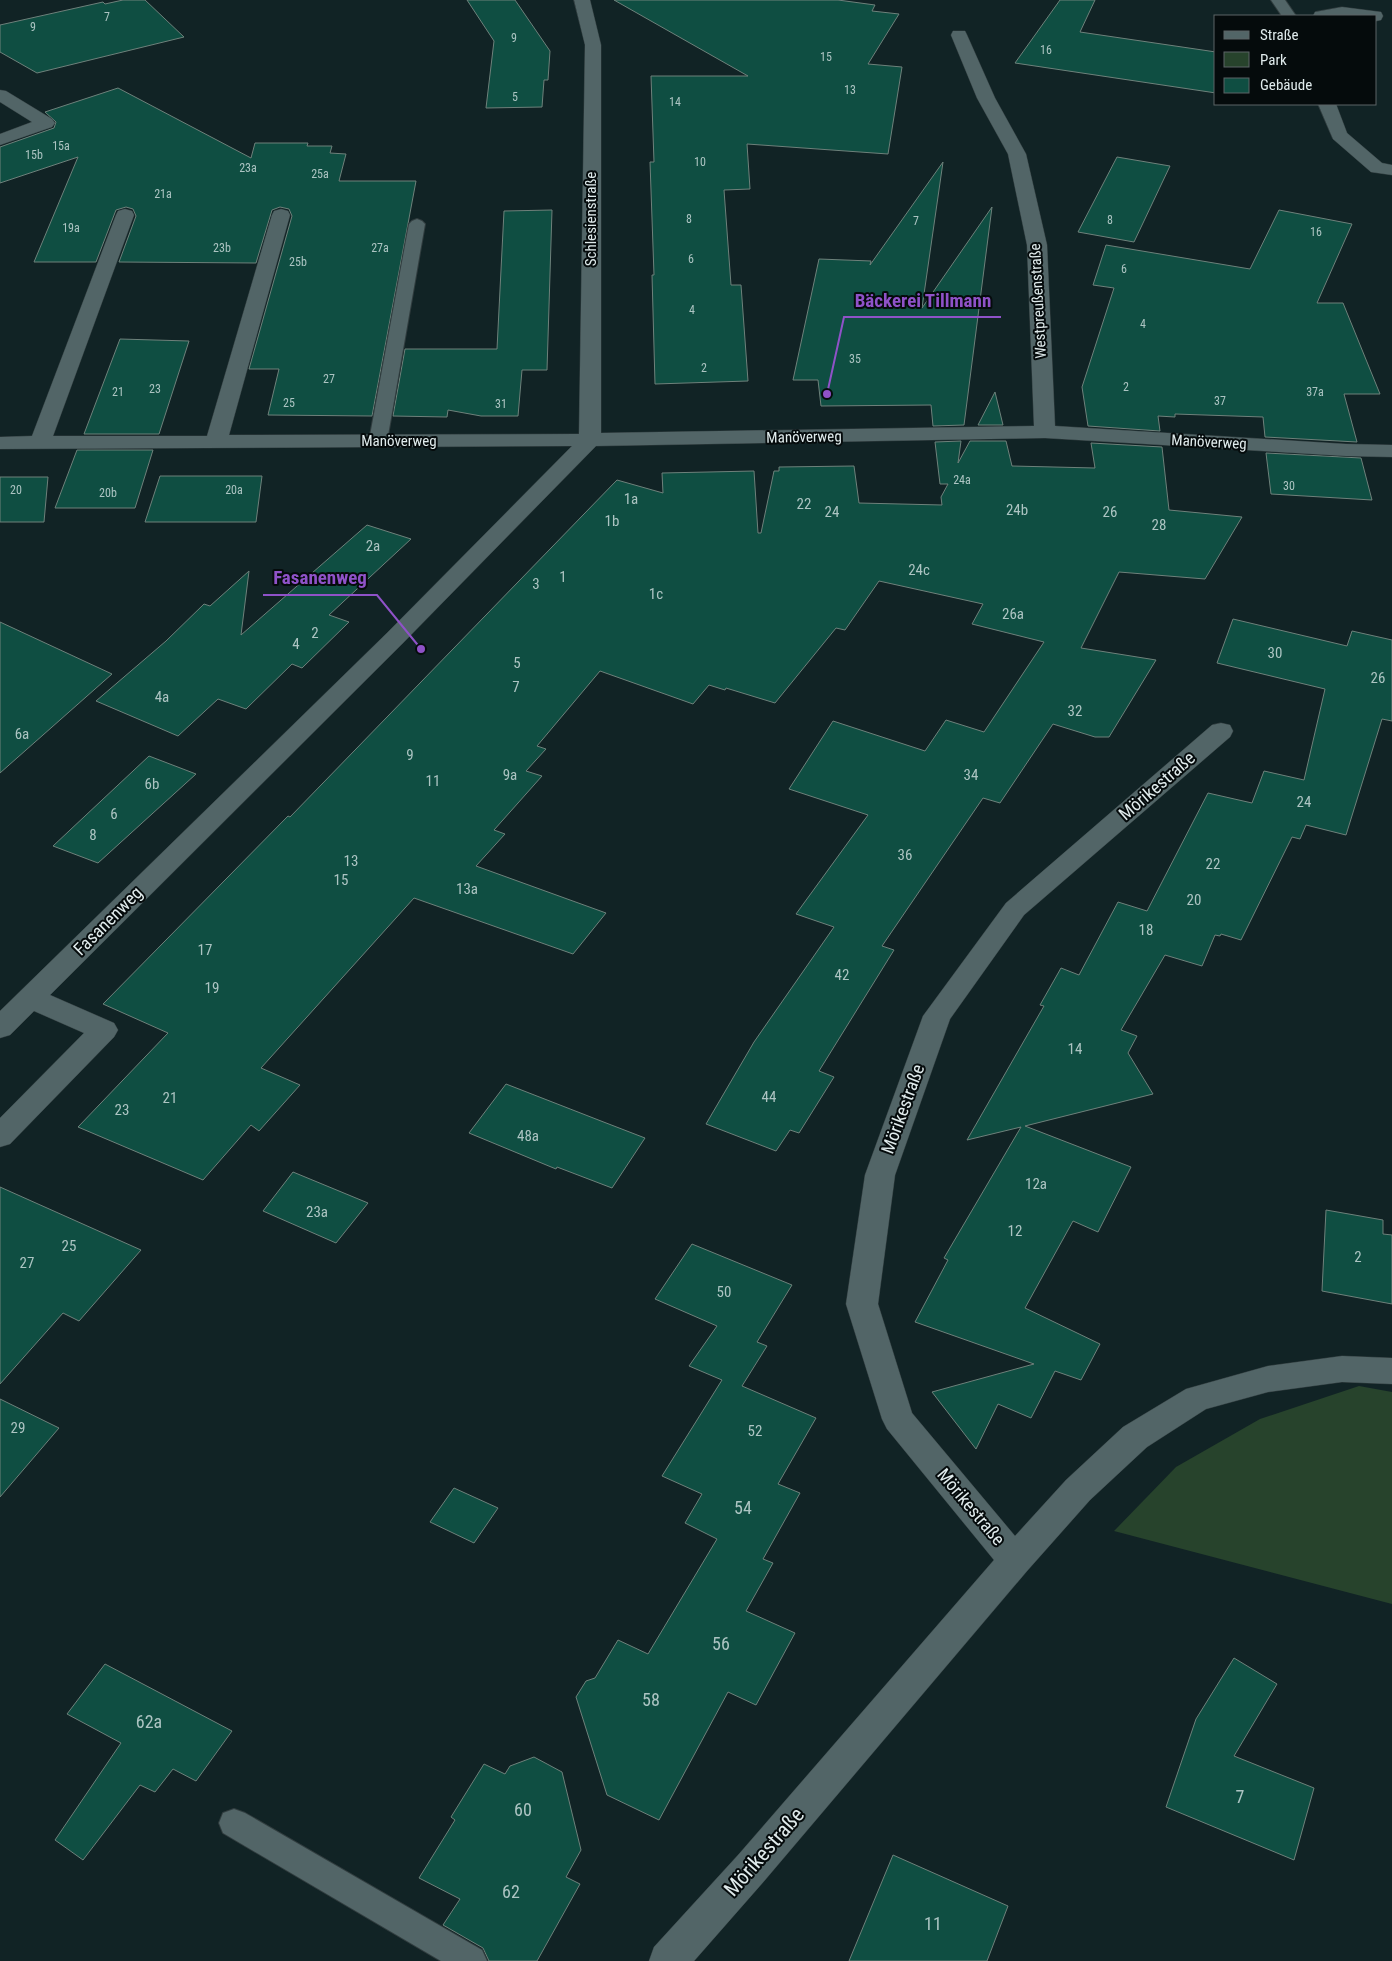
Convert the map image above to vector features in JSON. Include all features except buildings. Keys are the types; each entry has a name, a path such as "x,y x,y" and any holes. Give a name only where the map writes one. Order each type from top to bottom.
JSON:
{"street":[{"name":"Schlesienstraße","path":"582,0 593,45 590,440"},
{"path":"1326,15 1342,12 1368,15"},
{"path":"1377,16 1392,18"},
{"name":"Westpreußenstraße","path":"959,36 986,98 1017,154 1037,245 1045,432"},
{"path":"0,95 46,123 0,140"},
{"path":"1326,105 1339,135 1377,168 1392,170"},
{"path":"40,443 125,215"},
{"path":"216,442 281,215"},
{"name":"Manöverweg","path":"0,443 590,440 1045,432 1336,450 1392,451"},
{"name":"Fasanenweg","path":"0,1028 395,638 590,440"},
{"name":"Mörikestraße","path":"1015,1560 898,1419 862,1304 880,1175 936,1016 1015,909 1221,731"},
{"path":"0,1136 104,1030 30,998"},
{"name":"Mörikestraße","path":"668,1961 752,1867 1015,1560 1078,1490 1135,1437 1196,1398 1268,1379 1342,1369 1392,1371"}],"lane":[{"path":"1278,0 1288,15"},
{"path":"378,441 418,224"},
{"path":"234,1822 471,1961"}],"green space":[{"path":"1359,1386 1392,1392 1392,1604 1114,1531 1176,1467 1260,1419"}],"place":[{"name":"Bäckerei Tillmann","path":"827,394"},
{"name":"Fasanenweg","path":"421,649"}]}
